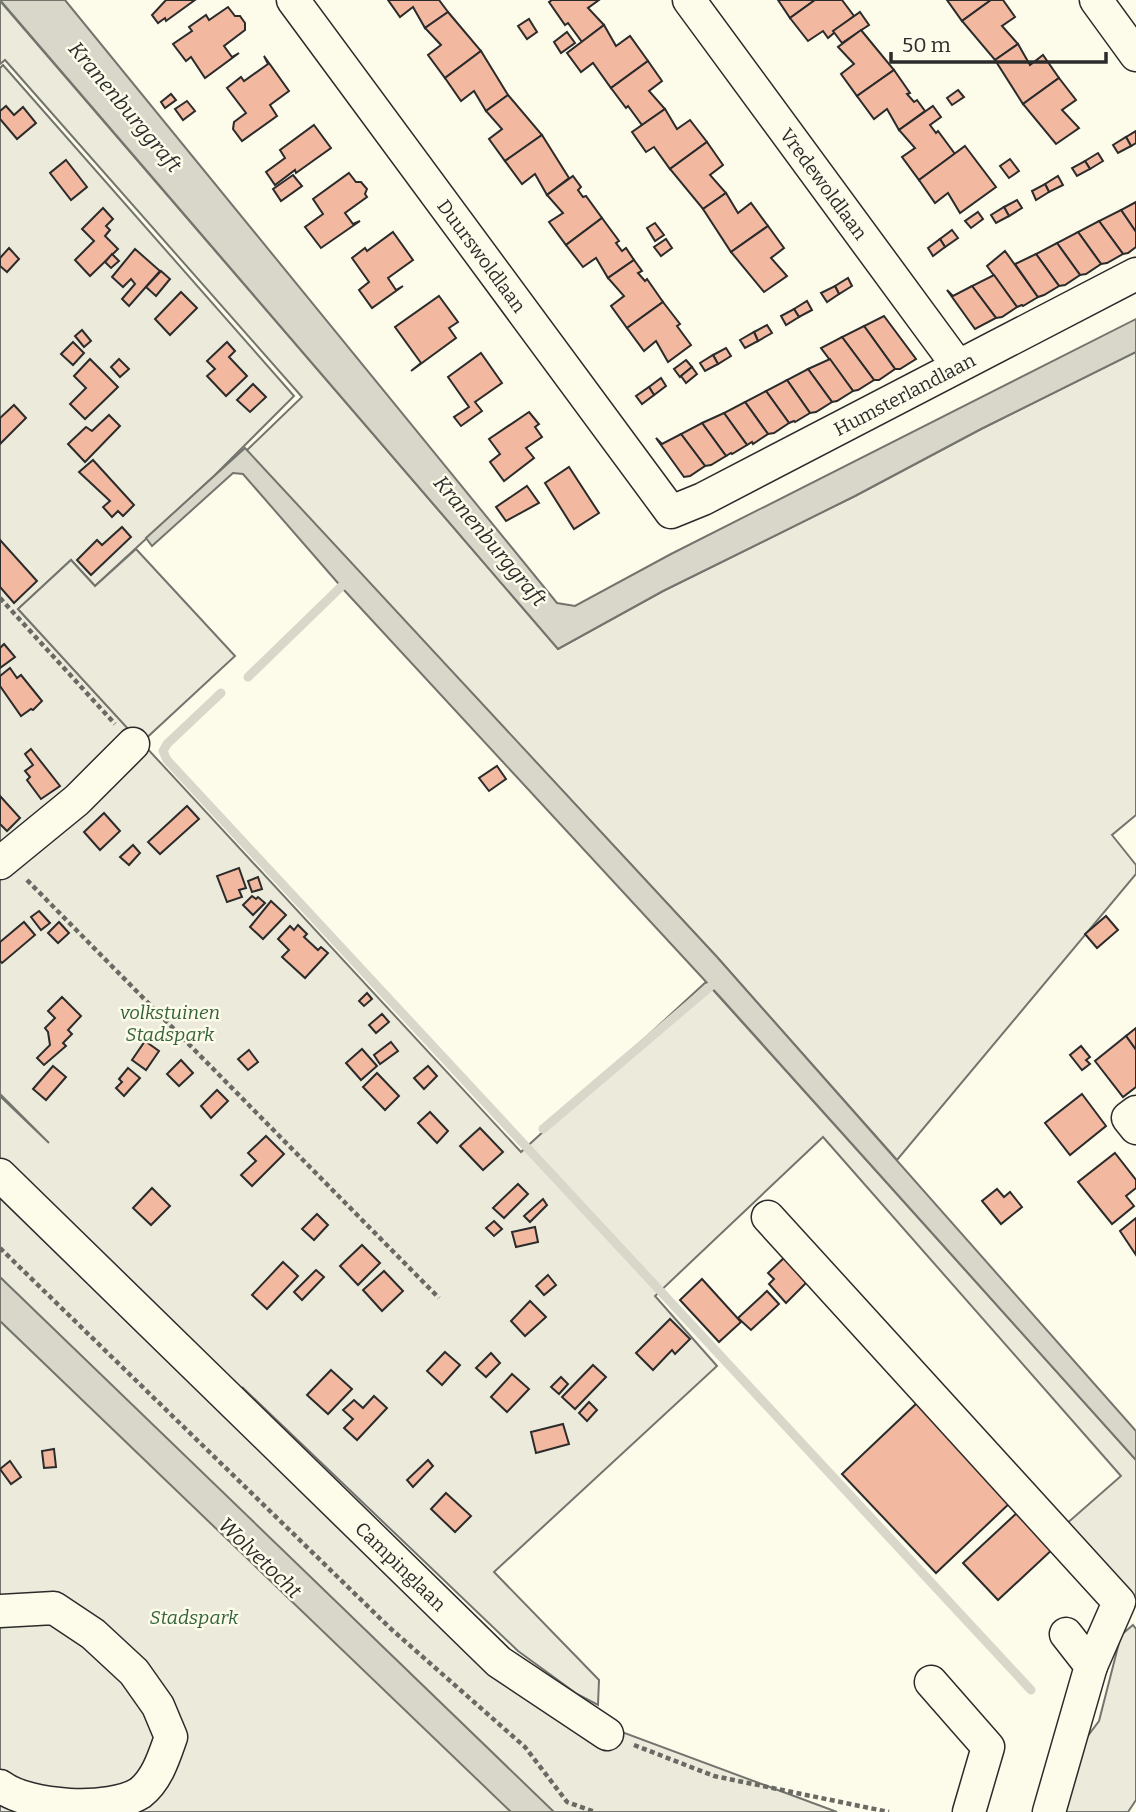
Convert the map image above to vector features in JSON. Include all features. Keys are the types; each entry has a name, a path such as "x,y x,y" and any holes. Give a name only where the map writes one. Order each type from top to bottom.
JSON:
{"street":[{"name":"Duurswoldlaan","path":"293,0 671,512"},
{"name":"Vredewoldlaan","path":"690,0 958,366"},
{"path":"1097,0 1136,55"},
{"name":"Humsterlandlaan","path":"671,512 703,499 1136,274"},
{"path":"3,861 77,800 133,744"},
{"path":"1136,1112 1128,1118 1136,1128"},
{"name":"Campinglaan","path":"0,1175 499,1662 607,1734"},
{"path":"768,1217 1119,1602 1091,1666 1049,1812"},
{"path":"0,1611 54,1608 93,1634 134,1672 158,1706 171,1737 159,1769 141,1792 124,1802 98,1807 59,1805 22,1798 0,1786"},
{"path":"1066,1634 1091,1666"},
{"path":"931,1682 988,1747 969,1812"}],"path":[{"path":"0,598 133,744"},
{"path":"3,861 439,1298"},
{"path":"0,1248 390,1628 525,1747 567,1802 594,1812"},
{"path":"607,1734 714,1776 889,1812"}],"green space":[{"path":"0,1 558,649 663,591 1136,352 1136,815 1112,835 1136,865 1136,874 897,1160 717,957 465,686 454,690 243,454 302,397 5,60 0,64"},
{"path":"3,65 294,396 215,475 95,586 71,560 18,609 521,1152 706,982 1136,1460 1136,1605 1065,1525 1121,1476 823,1137 655,1296 717,1366 494,1572 599,1680 598,1705 577,1694 518,1651 242,1387 549,1705 837,1812 0,1812 0,1096 49,1143 0,1094 0,68"},
{"path":"1133,1625 1136,1629 1136,1800 1128,1812 1061,1812 1081,1745 1099,1721 1121,1635"}],"shaded area":[{"path":"136,549 235,656 141,743 18,609 71,560 95,586"}],"water":[{"name":"Kranenburggraft","path":"0,0 65,0 557,603 575,606 671,554 1136,319 1136,352 663,591 558,649"},
{"path":"245,448 717,957 1136,1431 1136,1460 721,998 344,590 243,474 233,473 152,546 146,538"},
{"name":"Wolvetocht","path":"0,1277 554,1812 511,1812 0,1321"}],"building":[{"path":"166,0 195,0 166,21 165,18 158,23 152,15"},
{"path":"388,0 439,0 448,12 425,28 413,7 400,17"},
{"path":"599,0 588,8 604,25 582,42 568,23 565,25 549,2"},
{"path":"778,0 815,0 790,18"},
{"path":"815,0 842,0 854,16 828,38 823,31 808,41 790,18"},
{"path":"947,0 991,0 962,21"},
{"path":"991,0 1003,0 1015,17 1002,26 1018,44 995,60 962,21"},
{"path":"228,7 235,16 240,16 245,23 245,30 224,46 232,57 239,53 205,78 191,57 186,61 173,44 192,31 189,27 206,15 209,20"},
{"path":"448,12 481,51 445,78 428,55 441,45 425,28"},
{"path":"860,12 869,25 842,43 833,31"},
{"path":"529,19 537,32 527,39 518,26"},
{"path":"604,25 616,46 630,36 648,61 611,88 593,63 581,72 567,53"},
{"path":"861,30 894,70 857,96 841,74 854,64 838,47"},
{"path":"567,32 575,43 561,53 554,42"},
{"path":"1018,44 1030,65 1043,55 1059,78 1023,104 995,60"},
{"path":"481,51 508,95 486,111 474,91 461,101 445,78"},
{"path":"264,56 289,91 270,105 277,116 242,141 233,129 234,122 246,113 227,88 241,77 244,81 268,64"},
{"path":"648,61 662,81 649,91 665,109 642,125 611,88"},
{"path":"894,70 910,93 907,94 914,102 917,100 925,111 899,130 887,109 874,119 857,96"},
{"path":"1059,78 1076,100 1062,110 1079,128 1056,144 1023,104"},
{"path":"958,90 964,97 952,105 947,98"},
{"path":"171,94 176,100 165,108 161,102"},
{"path":"508,95 542,135 505,161 489,139 502,129 486,111"},
{"path":"187,101 195,111 183,120 175,109"},
{"path":"6,106 14,115 23,107 36,123 17,139 0,119 0,111"},
{"path":"933,106 941,117 930,125 936,133 938,131 955,154 919,180 902,157 915,148 899,130"},
{"path":"665,109 677,129 690,120 707,142 670,169 654,147 646,152 632,132"},
{"path":"314,125 331,148 275,185 266,172 285,158 280,150"},
{"path":"1136,131 1136,143 1131,146 1126,137"},
{"path":"542,135 569,178 547,195 535,174 522,184 505,161"},
{"path":"1126,137 1131,146 1118,153 1113,145"},
{"path":"707,142 723,165 710,175 726,193 703,209 670,169"},
{"path":"965,146 996,187 960,213 948,193 935,203 919,180"},
{"path":"1098,153 1103,161 1090,169 1085,161"},
{"path":"1010,159 1019,171 1009,178 1000,166"},
{"path":"66,160 87,187 71,200 50,173"},
{"path":"1085,161 1090,169 1077,176 1072,168"},
{"path":"349,173 367,189 367,197 345,213 353,224 360,221 321,248 305,227 323,214 313,199"},
{"path":"293,175 302,186 281,201 273,189"},
{"path":"573,176 581,187 578,190 583,197 586,196 602,218 566,245 549,222 563,213 547,195"},
{"path":"1058,176 1063,185 1049,192 1045,184"},
{"path":"1045,184 1049,192 1036,200 1032,191"},
{"path":"726,193 738,213 751,203 768,226 731,252 703,209"},
{"path":"1017,200 1022,208 1009,216 1004,207"},
{"path":"1136,202 1136,232 1121,210"},
{"path":"1004,207 1009,216 996,223 991,215"},
{"path":"103,208 113,219 106,226 110,230 105,236 118,249 90,276 75,260 94,241 82,229"},
{"path":"1121,210 1136,232 1136,247 1123,254 1099,221"},
{"path":"978,212 983,219 971,228 965,221"},
{"path":"602,218 619,241 616,243 622,251 626,248 634,260 608,278 596,258 583,267 566,245"},
{"path":"1099,221 1123,254 1101,264 1078,232"},
{"path":"655,223 664,235 655,241 647,228"},
{"path":"768,226 784,248 771,258 787,276 764,292 731,252"},
{"path":"952,230 958,238 945,247 940,239"},
{"path":"393,232 413,260 388,278 396,290 403,286 372,308 359,290 369,282 352,258 365,248 367,251"},
{"path":"1078,232 1101,264 1080,275 1057,243"},
{"path":"666,239 672,248 661,256 654,247"},
{"path":"940,239 945,247 933,256 928,248"},
{"path":"1057,243 1080,275 1059,286 1036,254"},
{"path":"9,248 19,259 7,272 0,266 0,258"},
{"path":"135,249 160,271 129,306 122,299 135,284 131,279 123,287 112,277"},
{"path":"1005,251 1038,297 1023,306 1017,307 987,266"},
{"path":"112,254 119,261 111,268 105,262"},
{"path":"1036,254 1059,286 1038,297 1015,264"},
{"path":"634,260 642,271 638,273 645,281 647,279 663,302 627,328 611,306 624,296 608,278"},
{"path":"161,271 170,279 156,296 146,287"},
{"path":"994,275 1017,307 996,318 972,286"},
{"path":"848,278 852,286 839,294 835,286"},
{"path":"835,286 839,294 827,302 821,293"},
{"path":"972,286 996,318 975,329 947,290 953,296"},
{"path":"181,292 197,308 170,335 155,319"},
{"path":"439,296 458,322 449,328 456,338 411,371 421,363 395,327"},
{"path":"807,301 812,310 799,317 794,309"},
{"path":"663,302 680,324 677,326 691,345 668,362 656,341 644,351 627,328"},
{"path":"794,309 799,317 786,325 781,316"},
{"path":"884,316 916,359 900,369 895,369 864,326"},
{"path":"767,325 772,333 758,341 754,332"},
{"path":"864,326 895,369 879,380 874,380 842,337"},
{"path":"82,330 91,341 84,347 75,336"},
{"path":"754,332 758,341 745,348 740,340"},
{"path":"842,337 874,380 858,390 853,391 821,348"},
{"path":"73,342 84,353 73,365 61,354"},
{"path":"227,342 235,351 229,357 247,376 226,396 207,376 215,369 207,361"},
{"path":"726,348 731,356 718,364 713,355"},
{"path":"481,353 502,383 475,402 482,411 461,426 454,417 469,407 448,377"},
{"path":"713,355 718,364 705,371 700,363"},
{"path":"90,359 118,387 85,419 70,404 86,388 74,376"},
{"path":"119,359 129,369 120,377 111,367"},
{"path":"830,359 853,391 832,402 808,369"},
{"path":"686,360 692,367 680,377 674,369"},
{"path":"692,367 697,374 686,383 681,376"},
{"path":"808,369 832,402 810,413 787,380"},
{"path":"661,378 666,386 654,395 649,387"},
{"path":"787,380 810,413 789,423 766,391"},
{"path":"253,384 266,397 250,412 237,400"},
{"path":"649,387 654,395 642,404 636,396"},
{"path":"766,391 789,423 768,434 745,402"},
{"path":"745,402 768,434 747,445 724,413"},
{"path":"14,405 26,418 0,444 0,418"},
{"path":"529,412 539,424 535,427 542,437 526,448 534,458 504,481 490,462 500,454 489,439"},
{"path":"724,413 747,445 726,456 702,423"},
{"path":"109,415 120,426 85,462 68,444 86,427 92,431"},
{"path":"702,423 726,456 705,466 681,434"},
{"path":"681,434 705,466 684,477 656,438 662,444"},
{"path":"93,460 134,505 123,516 118,511 112,517 103,507 110,501 79,472"},
{"path":"569,467 599,513 574,529 545,483"},
{"path":"527,486 539,503 506,521 496,507"},
{"path":"122,527 131,537 91,575 77,560 97,540 102,545"},
{"path":"0,540 37,581 14,603 0,587"},
{"path":"4,644 15,657 0,668 0,648"},
{"path":"10,668 17,678 21,675 42,701 21,716 0,686 0,676"},
{"path":"31,749 60,786 41,799 27,780 30,777 25,771 33,765 25,754"},
{"path":"497,766 506,779 489,791 479,778"},
{"path":"0,796 20,818 7,831 0,824"},
{"path":"187,806 199,819 160,854 148,842"},
{"path":"104,813 120,831 100,850 84,832"},
{"path":"133,845 140,853 129,865 120,857"},
{"path":"239,868 246,888 239,890 242,897 227,902 217,876"},
{"path":"258,877 262,889 252,892 248,881"},
{"path":"252,896 265,903 253,915 243,905"},
{"path":"271,901 286,915 263,939 250,927"},
{"path":"39,911 50,923 41,930 31,917"},
{"path":"1106,916 1118,930 1097,948 1085,934"},
{"path":"24,922 35,935 2,963 0,942"},
{"path":"59,922 69,933 58,943 48,933"},
{"path":"298,925 307,934 304,937 318,950 321,947 328,953 305,978 282,957 289,950 278,939 290,926 294,930"},
{"path":"367,993 372,999 364,1006 359,1001"},
{"path":"62,997 81,1016 68,1030 72,1034 63,1043 66,1046 44,1065 37,1058 50,1045 45,1028 55,1018 48,1011"},
{"path":"382,1014 389,1022 376,1033 369,1025"},
{"path":"1136,1028 1136,1050 1126,1036"},
{"path":"1126,1036 1136,1050 1136,1087 1123,1097 1095,1061"},
{"path":"145,1041 159,1051 146,1070 132,1060"},
{"path":"391,1042 398,1051 380,1064 374,1055"},
{"path":"1081,1046 1090,1057 1086,1060 1090,1064 1082,1070 1070,1055"},
{"path":"362,1049 377,1066 361,1080 346,1063"},
{"path":"249,1050 258,1062 248,1070 238,1059"},
{"path":"181,1060 193,1073 179,1086 167,1074"},
{"path":"53,1066 66,1077 46,1100 33,1089"},
{"path":"428,1066 437,1076 424,1089 414,1078"},
{"path":"128,1068 140,1078 124,1096 116,1088"},
{"path":"377,1073 399,1096 385,1110 363,1087"},
{"path":"217,1090 228,1101 211,1118 201,1106"},
{"path":"1082,1094 1106,1126 1070,1155 1045,1123"},
{"path":"430,1112 448,1131 437,1143 418,1123"},
{"path":"480,1128 503,1152 483,1170 460,1146"},
{"path":"266,1136 284,1154 252,1186 241,1175 256,1161 248,1153"},
{"path":"1115,1153 1136,1180 1136,1188 1126,1196 1134,1206 1112,1224 1078,1182"},
{"path":"518,1184 528,1194 504,1218 493,1208"},
{"path":"152,1188 170,1206 151,1225 133,1208"},
{"path":"997,1189 1004,1197 1010,1192 1022,1207 1001,1224 982,1201"},
{"path":"543,1199 547,1205 530,1222 524,1216"},
{"path":"317,1214 328,1225 314,1240 302,1229"},
{"path":"1136,1218 1136,1255 1120,1231"},
{"path":"494,1221 502,1229 494,1236 486,1228"},
{"path":"535,1227 538,1242 516,1247 512,1232"},
{"path":"362,1245 380,1263 358,1285 340,1266"},
{"path":"786,1256 809,1280 786,1303 769,1284 774,1279 768,1273"},
{"path":"283,1262 298,1276 267,1309 252,1295"},
{"path":"316,1270 324,1277 302,1300 294,1292"},
{"path":"384,1271 403,1291 382,1311 363,1290"},
{"path":"548,1275 556,1285 544,1295 536,1286"},
{"path":"702,1279 741,1322 719,1342 680,1300"},
{"path":"767,1291 779,1304 751,1330 738,1318"},
{"path":"530,1301 546,1317 525,1336 511,1321"},
{"path":"670,1319 690,1339 675,1354 672,1350 653,1370 636,1353"},
{"path":"445,1352 460,1365 442,1385 427,1371"},
{"path":"491,1353 500,1363 486,1377 476,1368"},
{"path":"593,1365 606,1377 575,1409 562,1397"},
{"path":"331,1370 352,1389 328,1414 307,1395"},
{"path":"512,1374 529,1389 507,1412 491,1397"},
{"path":"561,1377 568,1384 559,1394 551,1387"},
{"path":"374,1396 387,1408 357,1440 344,1428 353,1419 343,1410 354,1400 363,1408"},
{"path":"589,1402 597,1410 587,1421 579,1413"},
{"path":"918,1402 1012,1501 936,1573 842,1474"},
{"path":"563,1424 569,1444 536,1453 531,1432"},
{"path":"54,1449 56,1467 44,1468 42,1451"},
{"path":"428,1460 433,1466 413,1487 407,1480"},
{"path":"10,1461 21,1477 11,1484 0,1469"},
{"path":"446,1493 471,1516 455,1532 431,1509"},
{"path":"1020,1510 1055,1547 998,1600 963,1563"}],"waterway":[{"path":"248,677 347,581"},
{"path":"221,693 167,744 163,751 167,760 1031,1690"},
{"path":"543,1129 718,980"}],"park label":[{"name":"volkstuinen Stadspark","path":"170,1023"},
{"name":"Stadspark","path":"194,1617"}]}
